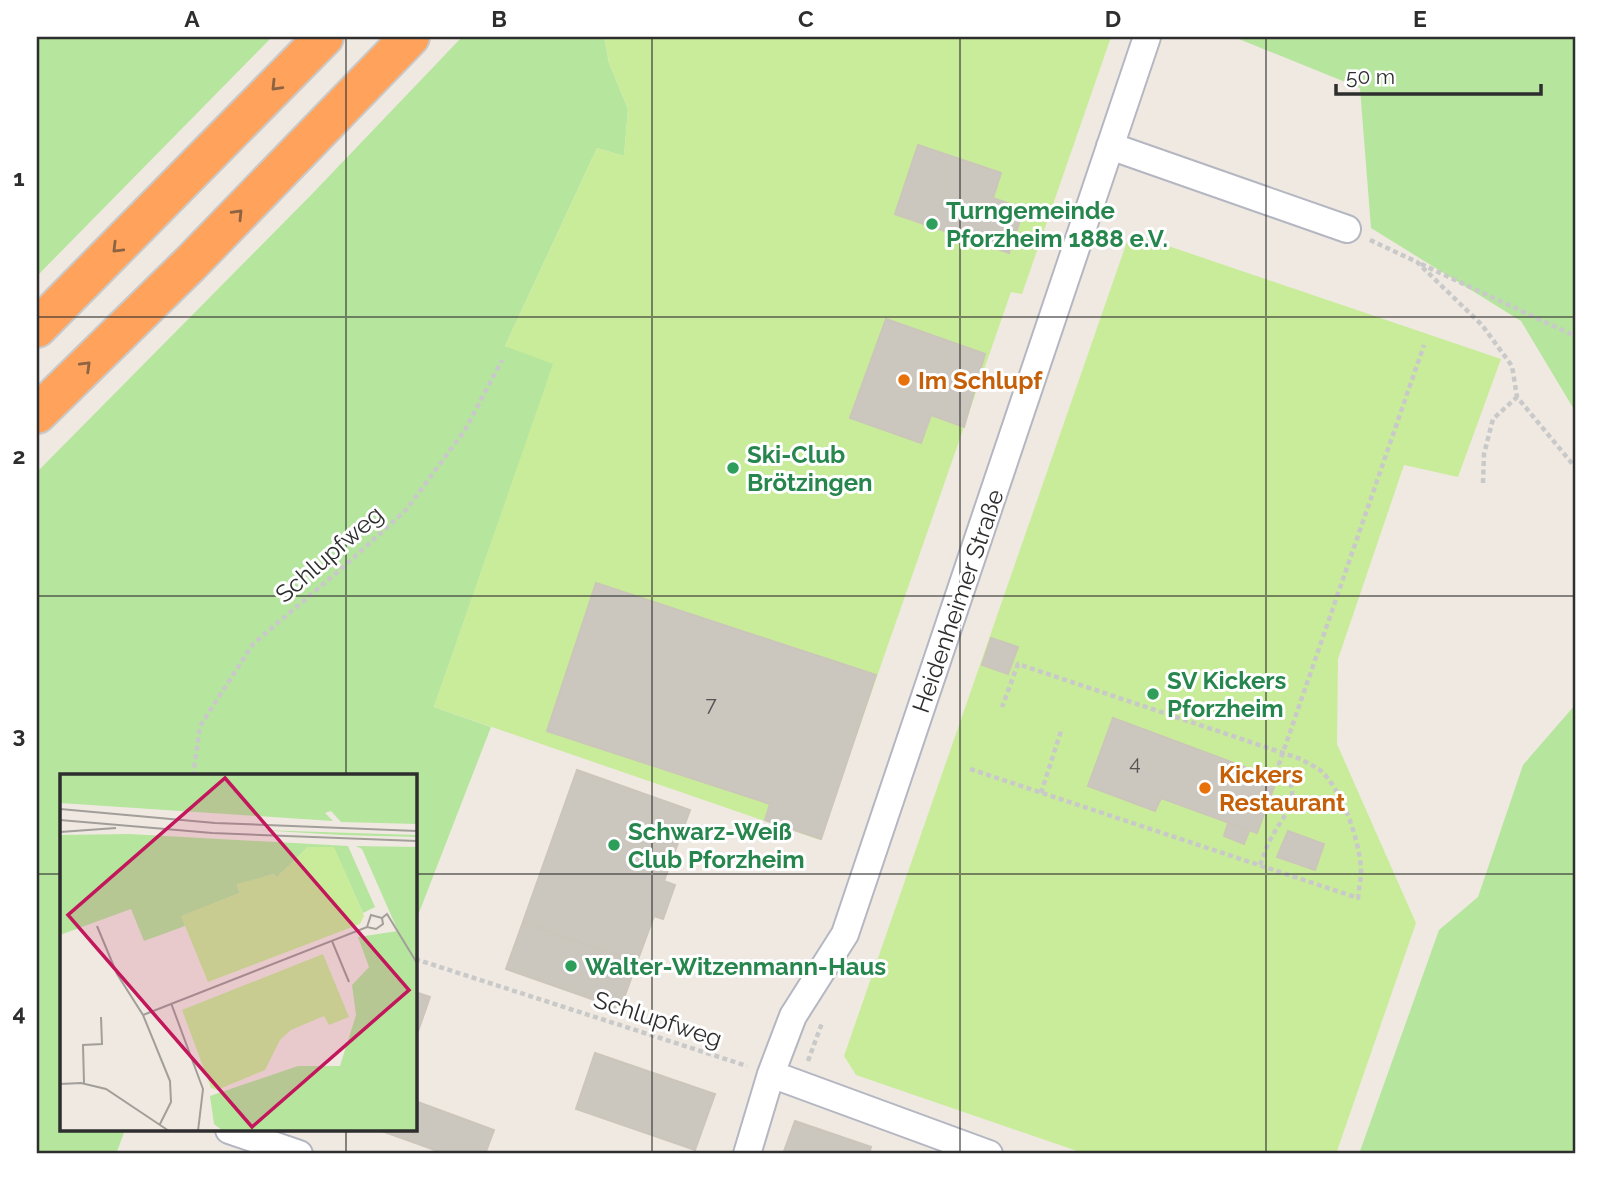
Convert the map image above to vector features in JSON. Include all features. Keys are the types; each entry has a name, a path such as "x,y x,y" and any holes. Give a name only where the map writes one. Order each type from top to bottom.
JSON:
{"highway":[{"path":"37,328 324,37"},
{"path":"37,414 190,264 410,37"}],"street":[{"name":"Heidenheimer Straße","path":"747,1154 771,1074 793,1016 845,934 1147,37"},
{"path":"1110,146 1347,229"},
{"path":"771,1074 989,1154"},
{"path":"235,1132 299,1154"}],"path":[{"path":"1347,229 1575,336"},
{"path":"1417,262 1482,325 1512,366 1517,397 1575,467"},
{"path":"1261,865 1268,845 1292,801 1293,790 1289,778 1279,764 1282,754 1424,345"},
{"name":"Schlupfweg","path":"193,774 200,726 253,644 406,510 465,430 502,360"},
{"path":"1483,483 1484,454 1493,419 1517,397"},
{"path":"970,769 1358,898 1361,870 1358,846 1338,796 1321,771 1301,759 1018,664 1002,707"},
{"path":"1041,793 1062,728"},
{"name":"Schlupfweg","path":"416,959 771,1074"}],"green space":[{"path":"37,37 272,37 37,276"},
{"path":"462,37 604,37 609,63 628,109 624,156 597,148 505,346 554,363 434,707 491,727 416,920 416,774 60,774 60,1132 124,1132 116,1154 37,1154 37,472 313,193"},
{"name":"Ski-Club Brötzingen","path":"604,37 1111,37 1022,294 1011,292 820,840 434,707 553,364 505,346 597,148 624,156 628,109 609,63"},
{"path":"1234,37 1575,37 1575,411 1521,321 1371,228 1360,88"},
{"name":"SV Kickers Pforzheim","path":"1130,233 1501,359 1458,477 1404,465 1338,659 1337,744 1416,923 1336,1154 1086,1154 856,1075 844,1056"},
{"path":"1575,705 1575,1154 1359,1154 1439,930 1478,897 1523,765"}],"building":[{"path":"918,145 1001,173 993,198 1024,209 1009,253 895,214"},
{"path":"886,319 985,354 964,427 931,415 921,443 850,418"},
{"path":"596,583 876,675 821,839 765,820 770,804 547,731"},
{"path":"991,638 1018,647 1008,674 982,665"},
{"path":"1113,718 1277,779 1257,833 1161,798 1155,811 1088,786"},
{"name":"Schwarz-Weiß Club Pforzheim","path":"577,770 690,810 664,881 675,885 663,919 654,916 637,962 523,922"},
{"path":"1228,823 1249,831 1244,844 1224,836"},
{"path":"1288,831 1324,844 1315,870 1277,857"},
{"name":"Walter-Witzenmann-Haus","path":"523,922 637,962 620,1009 506,969"},
{"path":"416,992 430,997 416,1034"},
{"path":"595,1053 715,1094 695,1150 576,1109"},
{"path":"416,1101 494,1130 485,1154 446,1154 385,1132 416,1132"},
{"path":"795,1121 871,1147 869,1154 783,1154"}],"place":[{"name":"Turngemeinde Pforzheim 1888 e.V.","path":"932,224"},
{"name":"Im Schlupf","path":"904,380"},
{"name":"Ski-Club Brötzingen","path":"733,468"},
{"name":"SV Kickers Pforzheim","path":"1153,694"},
{"name":"Kickers Restaurant","path":"1205,788"},
{"name":"Schwarz-Weiß Club Pforzheim","path":"614,845"},
{"name":"Walter-Witzenmann-Haus","path":"571,966"}]}
